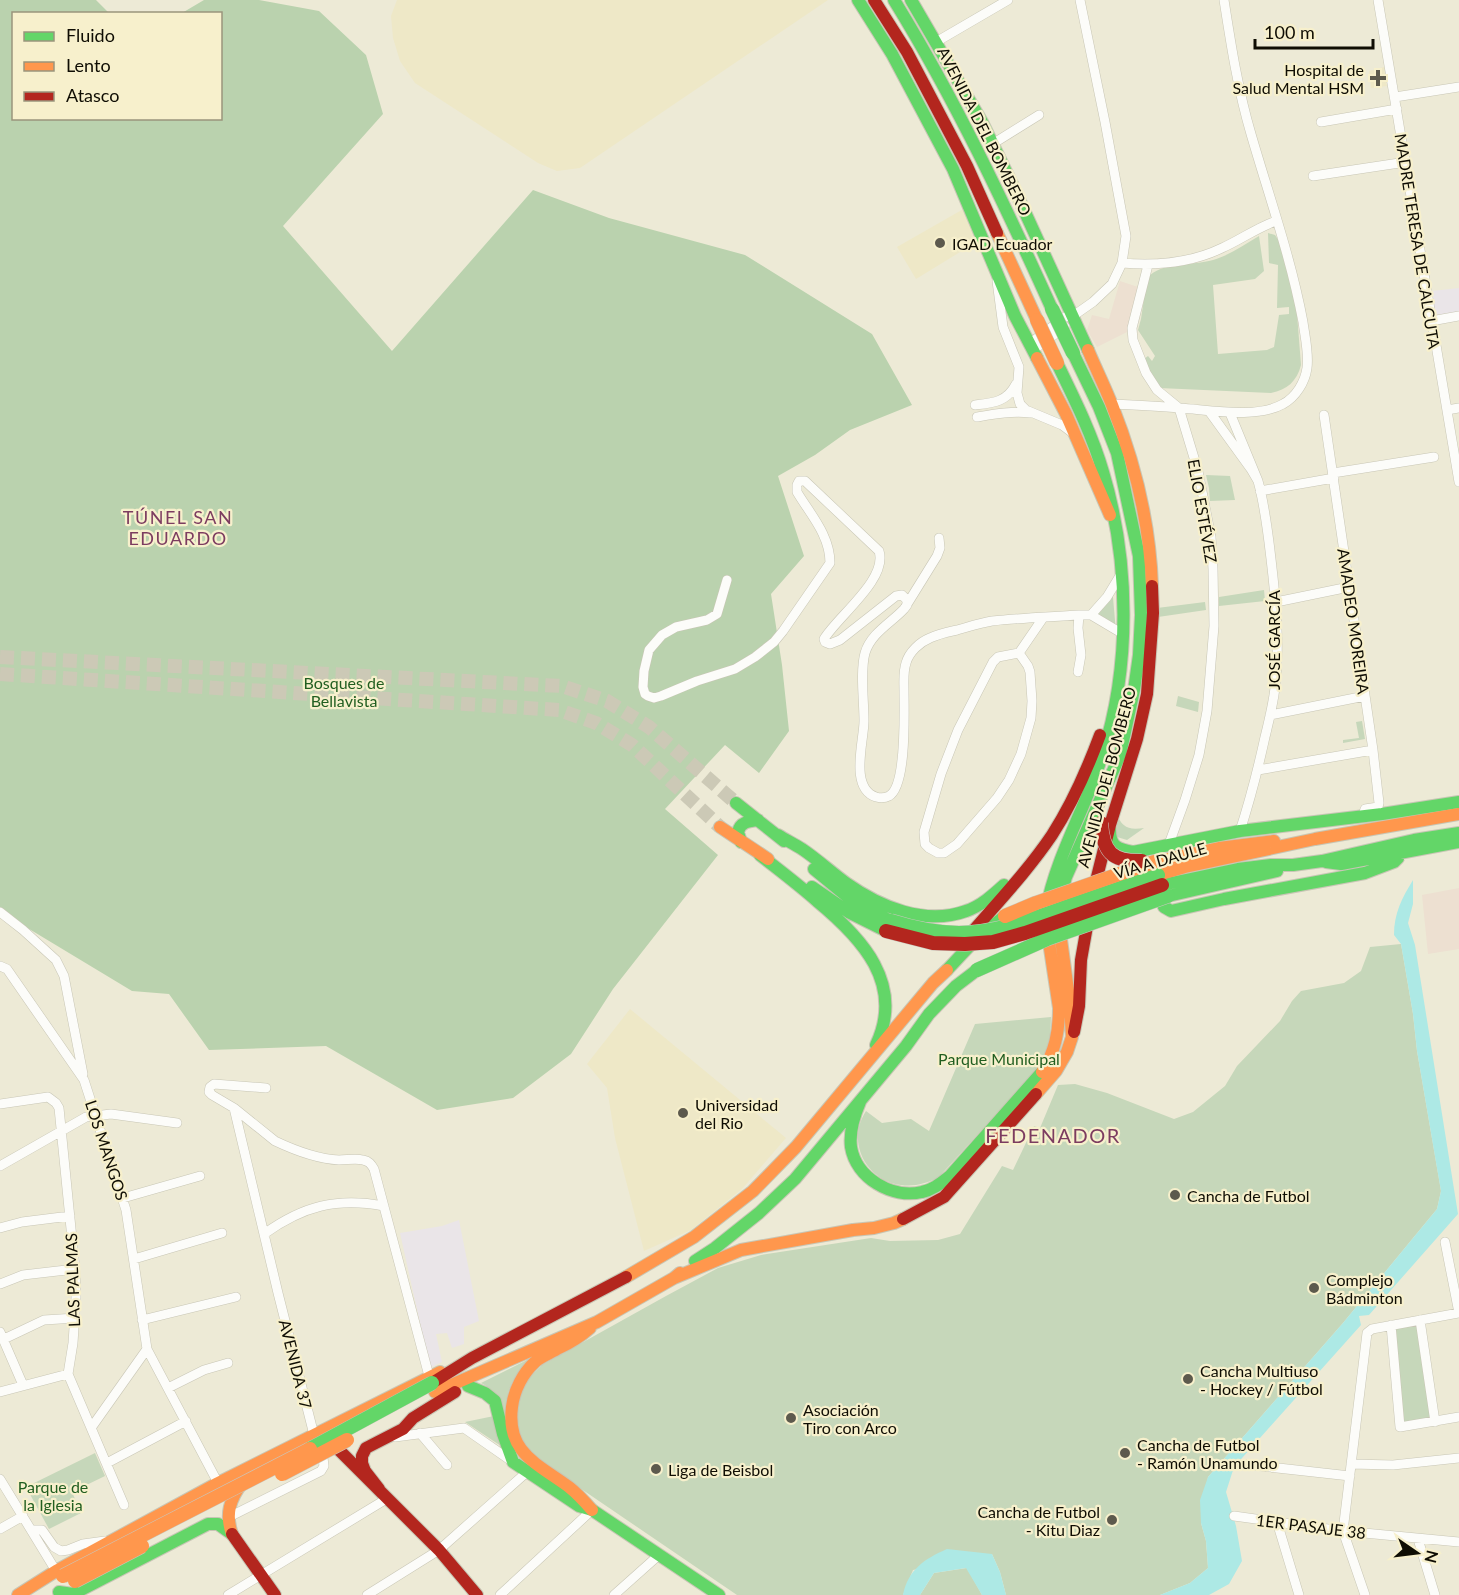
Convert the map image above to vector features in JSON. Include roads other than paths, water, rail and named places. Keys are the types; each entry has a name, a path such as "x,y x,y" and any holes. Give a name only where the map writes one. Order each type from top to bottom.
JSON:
{"main road":[{"name":"AVENIDA DEL BOMBERO","path":"858,0 892,54 948,159 971,208 1015,316 1076,435 1115,527"},
{"name":"AVENIDA DEL BOMBERO","path":"874,0 907,52 958,146 1080,409 1104,474 1115,527 1121,574 1123,634 1116,694"},
{"name":"AVENIDA DEL BOMBERO","path":"894,0 924,46 966,125 1100,406 1117,453 1139,556 1141,615 1139,655 1128,724 1120,755 1066,877 1059,901 1059,924 1072,1037"},
{"name":"AVENIDA DEL BOMBERO","path":"674,1278 712,1260 741,1250 874,1228 894,1223 916,1213 944,1197 1049,1080 1067,1052 1078,1015 1081,960 1105,824 1137,739 1147,694 1153,613 1151,555 1142,499 1126,444 1112,404 993,143 911,0"},
{"path":"30,1595 65,1576 323,1453 472,1358 623,1279 694,1237 753,1191 796,1147 933,983 953,953 1048,839 1071,802 1099,740 1116,694"},
{"path":"860,1102 853,1118 850,1135 853,1156 857,1164 868,1177 883,1187 903,1193 922,1192 940,1184 949,1176 1045,1069 1055,1047 1060,1021 1046,904 1055,874 1101,760 1116,694"},
{"path":"1120,755 1102,814 1105,824 1102,838 1111,855 1122,860 1162,866"},
{"name":"VÍA A DAULE","path":"720,827 850,913 889,926 963,934 1020,924 1162,866 1240,831 1459,802"},
{"name":"VÍA A DAULE","path":"736,803 778,835 843,894 889,926"},
{"name":"VÍA A DAULE","path":"674,1278 759,1213 780,1193 810,1162 906,1046 917,1028 954,986 977,970 1030,945 1162,866 1185,867 1315,839 1459,814"},
{"path":"741,842 738,833 740,826 746,822 758,820"},
{"name":"VÍA A DAULE","path":"1162,866 1272,873 1293,865 1459,833"},
{"path":"778,835 803,850 848,885 868,897 899,910 923,916 955,915 978,906 1031,862"},
{"name":"VÍA A DAULE","path":"933,983 977,938 1005,916 1036,903 1218,848 1315,839"},
{"name":"VÍA A DAULE","path":"1322,861 1341,864 1459,842"},
{"path":"1162,866 1150,855 1149,862 1164,907 1170,911 1365,873 1394,862 1400,852"},
{"path":"760,855 847,927 865,949 876,968 883,985 886,1006 883,1027 873,1054"},
{"path":"351,1416 347,1427 352,1437 358,1441 364,1441 413,1418 438,1401 525,1354 597,1322 674,1278"},
{"path":"592,1510 585,1500 530,1460 519,1449 510,1423 520,1381 537,1360 580,1337 597,1322"},
{"path":"232,1498 242,1490 326,1448 351,1416 432,1384 525,1354"},
{"path":"468,1386 485,1393 495,1401 513,1462 579,1506 592,1510 719,1595"},
{"path":"413,1418 403,1429 366,1448 362,1456 362,1463 365,1471 383,1494 438,1550 477,1595"},
{"path":"18,1595 65,1576 114,1540 259,1463 326,1448"},
{"path":"326,1448 383,1494"},
{"path":"259,1463 232,1498 228,1514 229,1527 275,1595"},
{"path":"180,1503 191,1503 199,1510 201,1518 198,1529"},
{"path":"65,1576 57,1593 73,1594 198,1529 214,1523 232,1534"}],"street":[{"path":"936,42 1008,0"},
{"path":"1031,347 1070,323 1073,316 1093,302 1112,284 1122,263 1126,236 1080,0"},
{"path":"1112,404 1230,413 1269,410 1293,398 1302,385 1307,368 1307,346 1300,307 1236,78 1224,0"},
{"name":"MADRE TERESA DE CALCUTA","path":"1378,0 1459,482"},
{"path":"1395,97 1459,87"},
{"path":"1321,122 1397,109"},
{"path":"993,143 1038,116"},
{"path":"1313,176 1406,162"},
{"path":"1122,263 1148,265 1179,262 1206,255 1223,248 1260,226 1276,221"},
{"path":"1148,265 1132,328 1133,340 1146,373 1157,390 1179,408"},
{"path":"995,270 1003,327 1019,367 1017,393 1020,404 1026,410 1062,424 1076,435"},
{"path":"1431,321 1459,316"},
{"path":"975,405 1000,401 1009,394 1018,379"},
{"name":"ELIO ESTÉVEZ","path":"1162,866 1199,755 1208,711 1214,626 1211,537 1198,471 1179,408"},
{"path":"1447,410 1459,408"},
{"name":"JOSÉ GARCÍA","path":"1209,411 1251,469 1259,486"},
{"path":"977,417 1018,412 1033,413"},
{"name":"JOSÉ GARCÍA","path":"1230,413 1259,486 1276,602 1275,688 1258,770 1240,831"},
{"name":"AMADEO MOREIRA","path":"1324,415 1379,803 1378,807 1365,809 1363,816"},
{"path":"1259,486 1333,476 1434,457"},
{"path":"727,580 717,614 707,620 676,627 662,635 649,650 644,671 645,694 654,698 735,669 774,642 791,620 830,563 825,538 797,492 796,485 801,480 805,481 880,553 880,565 876,576 825,637 825,642 830,644 840,640 896,596 904,597 907,601 906,606"},
{"path":"939,538 938,556 906,606 866,650 863,663 864,725 859,767 867,791 874,796 887,797 894,792 901,777 904,669 910,654 922,642 936,635 990,621 1078,615 1091,615 1123,634"},
{"path":"1091,615 1107,597 1121,574"},
{"path":"1276,602 1349,587"},
{"path":"1078,615 1080,655 1078,672"},
{"path":"1019,653 1030,672 1032,701 1022,754 997,798 957,844 944,853 938,853 925,844 924,832 941,774 958,730 993,662 998,657 1019,653 1043,618"},
{"path":"1270,715 1365,696"},
{"path":"1258,770 1373,750"},
{"path":"0,912 56,960 64,976 84,1080"},
{"name":"LOS MANGOS","path":"0,966 11,974 84,1080 126,1209 147,1349 218,1483"},
{"path":"266,1088 214,1084 209,1092 234,1108 275,1141 312,1155 339,1160 359,1159 370,1163 374,1169 432,1384"},
{"name":"LAS PALMAS","path":"0,1104 43,1097 52,1099 59,1108 75,1269 76,1318 68,1374"},
{"name":"AVENIDA 37","path":"234,1108 278,1293 326,1448"},
{"path":"0,1166 86,1116 124,1115 177,1123"},
{"path":"123,1198 200,1176"},
{"path":"264,1234 297,1213 325,1204 354,1202 384,1206"},
{"path":"0,1228 22,1222 70,1216"},
{"path":"134,1259 222,1233"},
{"path":"1365,1595 1343,1531 1367,1333 1372,1329 1459,1313 1445,1242"},
{"path":"0,1284 23,1275 75,1269"},
{"path":"142,1320 236,1297"},
{"path":"23,1385 2,1336 44,1320 76,1318"},
{"path":"1420,1320 1435,1422"},
{"path":"1391,1325 1400,1427 1459,1417"},
{"path":"91,1428 147,1349"},
{"path":"168,1388 204,1370 228,1363"},
{"path":"0,1392 68,1374 124,1505"},
{"path":"107,1463 186,1421"},
{"path":"383,1439 464,1428 513,1462"},
{"path":"420,1433 447,1465"},
{"path":"233,1515 321,1471 324,1466 326,1448"},
{"path":"1352,1464 1393,1465 1459,1458"},
{"path":"1242,1464 1350,1476"},
{"path":"367,1595 438,1550 527,1472"},
{"path":"0,1479 32,1530 65,1576"},
{"path":"228,1595 383,1494"},
{"path":"500,1595 592,1510"},
{"path":"0,1529 23,1516"},
{"name":"1ER PASAJE 38","path":"1234,1516 1343,1531 1459,1542"},
{"path":"1277,1522 1299,1595"},
{"path":"32,1530 44,1532 54,1548 61,1551 87,1543 114,1540"},
{"path":"1418,1539 1435,1595"},
{"path":"614,1595 660,1554"}],"water":[{"path":"1413,880 1413,904 1408,923 1415,945 1458,1214 1369,1315 1359,1316 1361,1325 1234,1467 1226,1492 1236,1526 1242,1561 1229,1584 1209,1595 1160,1595 1190,1583 1208,1568 1200,1500 1208,1477 1343,1323 1437,1209 1441,1191 1401,944 1394,935 1399,906"},
{"path":"947,1549 992,1554 1006,1595 982,1595 966,1568 934,1573 920,1595 903,1595 905,1586 918,1566"}],"tunnel":[{"path":"0,657 562,686 607,701 649,727 736,803"},
{"path":"0,674 559,710 596,723 632,745 720,827"}],"place":[{"name":"Hospital de Salud Mental HSM","path":"1378,78"},
{"name":"IGAD Ecuador","path":"940,243"},
{"name":"Universidad del Rio","path":"683,1113"},
{"name":"Cancha de Futbol","path":"1175,1195"},
{"name":"Complejo Bádminton","path":"1314,1288"},
{"name":"Cancha Multiuso - Hockey / Fútbol","path":"1188,1379"},
{"name":"Asociación Tiro con Arco","path":"791,1418"},
{"name":"Cancha de Futbol - Ramón Unamundo","path":"1125,1453"},
{"name":"Liga de Beisbol","path":"656,1469"},
{"name":"Cancha de Futbol - Kitu Diaz","path":"1112,1520"}],"district":[{"name":"TÚNEL SAN EDUARDO","path":"178,527"},
{"name":"FEDENADOR","path":"1053,1135"}],"park label":[{"name":"Bosques de Bellavista","path":"344,691"},
{"name":"Parque Municipal","path":"999,1058"},
{"name":"Parque de la Iglesia","path":"53,1495"}]}
